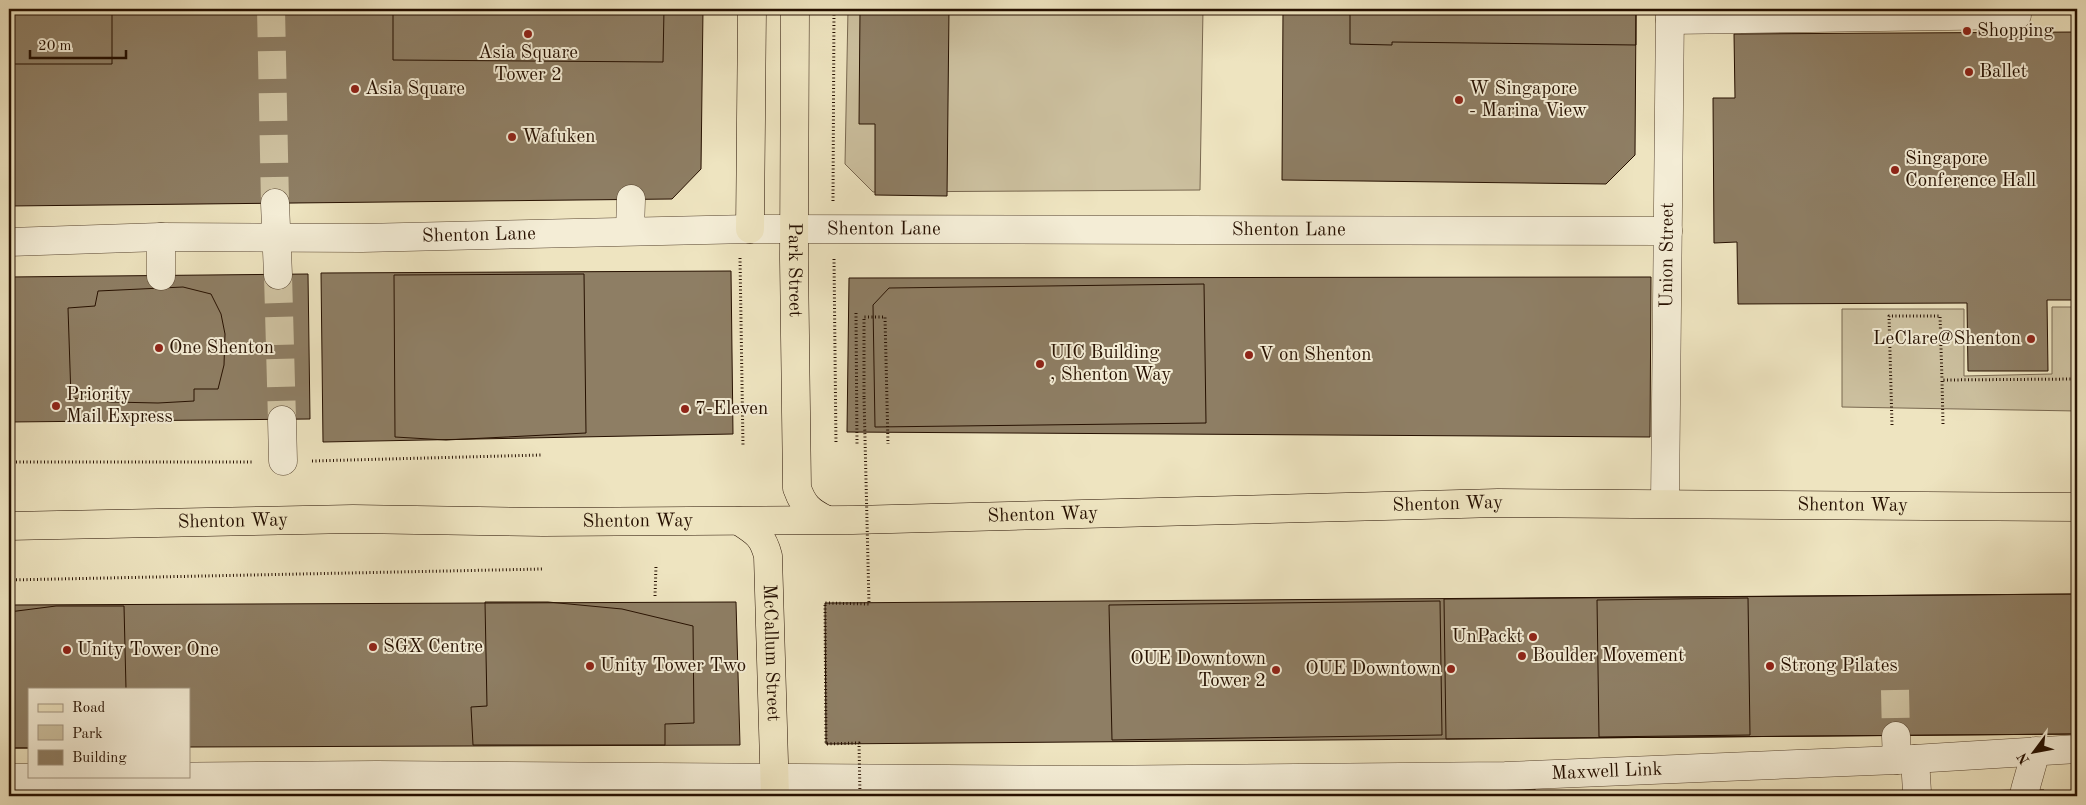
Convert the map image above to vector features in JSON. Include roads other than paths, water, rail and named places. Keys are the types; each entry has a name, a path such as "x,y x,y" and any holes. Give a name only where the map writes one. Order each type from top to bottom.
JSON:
{"main road":[{"path":"750,230 752,9"},
{"name":"Park Street","path":"795,9 796,488 802,503 812,512 825,519"},
{"name":"Shenton Way","path":"9,526 353,519 543,522 825,519 1498,503 2077,507"},
{"name":"McCallum Street","path":"739,520 757,532 765,544 768,556 775,788"}],"street":[{"path":"1670,15 2017,15"},
{"name":"Union Street","path":"1665,504 1670,15"},
{"path":"630,231 631,199"},
{"path":"275,203 278,275"},
{"name":"Shenton Lane","path":"9,242 161,237 276,238 750,230 1668,231"},
{"path":"161,237 161,276"},
{"path":"282,420 283,462"},
{"name":"Maxwell Link","path":"190,777 684,776 775,788 1080,780 1505,776 1903,752 2036,751 2077,748"},
{"path":"2025,790 2036,751"},
{"path":"1903,752 1917,792"},
{"name":"Maxwell Link","path":"9,778 28,778"}],"tunnel":[{"path":"271,9 275,203"},
{"path":"278,275 282,420"},
{"path":"1895,690 1896,736"}],"place":[{"name":"Shopping","path":"1967,31"},
{"name":"Asia Square Tower 2","path":"528,34"},
{"name":"Ballet","path":"1969,72"},
{"name":"Asia Square","path":"355,89"},
{"name":"W Singapore - Marina View","path":"1459,100"},
{"name":"Wafuken","path":"512,137"},
{"name":"Singapore Conference Hall","path":"1895,170"},
{"name":"LeClare@Shenton","path":"2031,339"},
{"name":"One Shenton","path":"159,348"},
{"name":"V on Shenton","path":"1249,355"},
{"name":"UIC Building , Shenton Way","path":"1040,364"},
{"name":"Priority Mail Express","path":"56,406"},
{"name":"7-Eleven","path":"685,409"},
{"name":"UnPackt","path":"1533,637"},
{"name":"SGX Centre","path":"373,647"},
{"name":"Unity Tower One","path":"67,650"},
{"name":"Boulder Movement","path":"1522,656"},
{"name":"Unity Tower Two","path":"590,666"},
{"name":"Strong Pilates","path":"1770,666"},
{"name":"OUE Downtown","path":"1451,669"},
{"name":"OUE Downtown Tower 2","path":"1276,670"}]}
